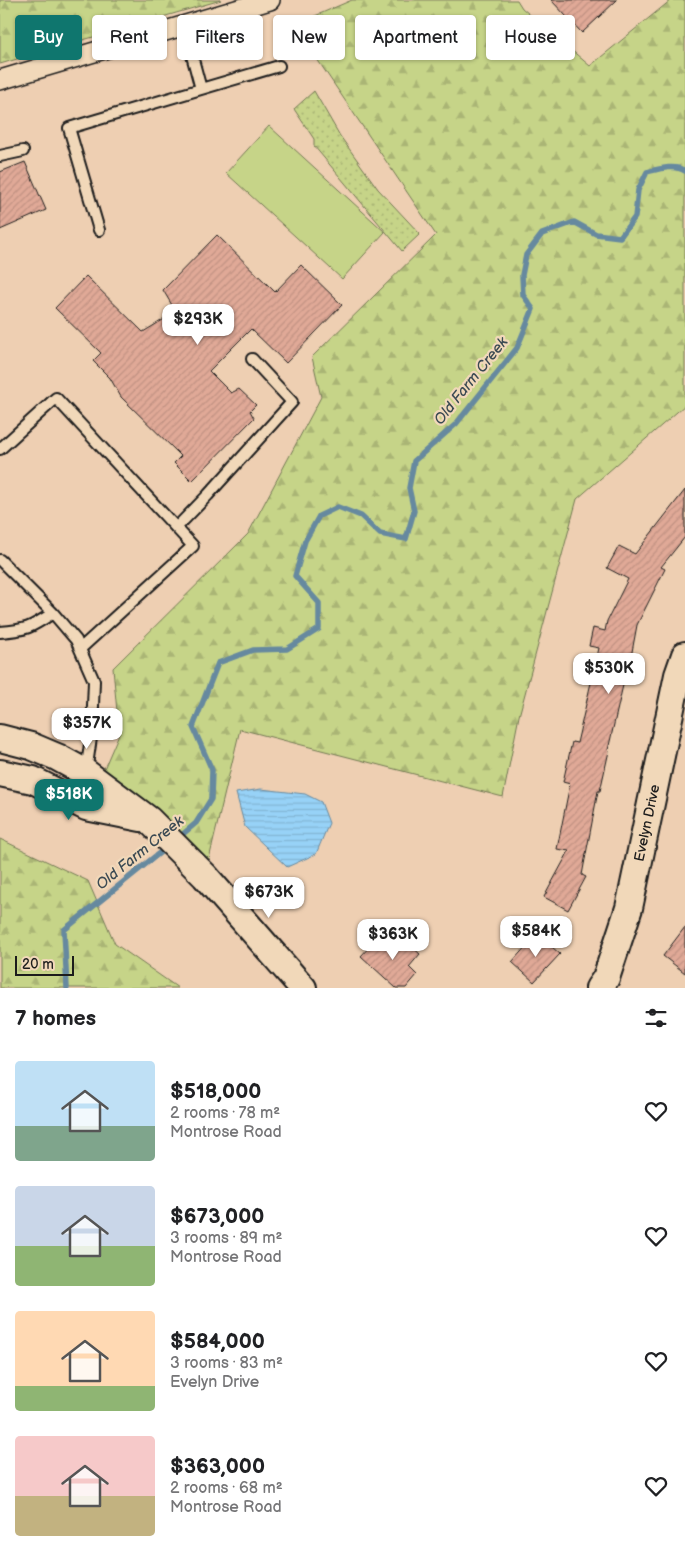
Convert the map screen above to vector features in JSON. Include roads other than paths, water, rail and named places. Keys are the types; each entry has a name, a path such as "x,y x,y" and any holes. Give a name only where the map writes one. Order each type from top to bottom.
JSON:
{"street":[{"path":"220,15 270,0"},
{"path":"0,80 177,28"},
{"name":"Evelyn Drive","path":"599,988 606,978 629,908 678,675 685,655"},
{"path":"0,738 31,746 57,756 86,773 149,820 205,876 303,988"},
{"path":"0,773 33,780 86,807 149,820"}],"lane":[{"path":"193,60 201,89"},
{"path":"100,230 69,128 279,66"},
{"path":"0,156 23,151"},
{"path":"176,528 292,402 252,359"},
{"path":"0,449 56,398 193,546 80,649"},
{"path":"0,560 76,640 94,681 92,732 86,773"},
{"path":"0,632 33,627 53,614"}],"water":[{"path":"261,789 305,794 321,802 329,823 316,854 287,867 245,827 236,793"}],"waterway":[{"name":"Old Farm Creek","path":"177,839 196,823 211,799 212,770 193,727 218,663 253,650 287,649 319,629 319,603 295,576 305,541 319,516 338,507 361,516 380,534 406,539 414,511 409,488 414,461 456,424 517,348 533,309 523,295 522,275 526,255 542,234 574,222 596,234 620,237 635,217 638,190 647,172 672,167 685,171"},
{"name":"Old Farm Creek","path":"67,988 64,930 168,846"}]}
